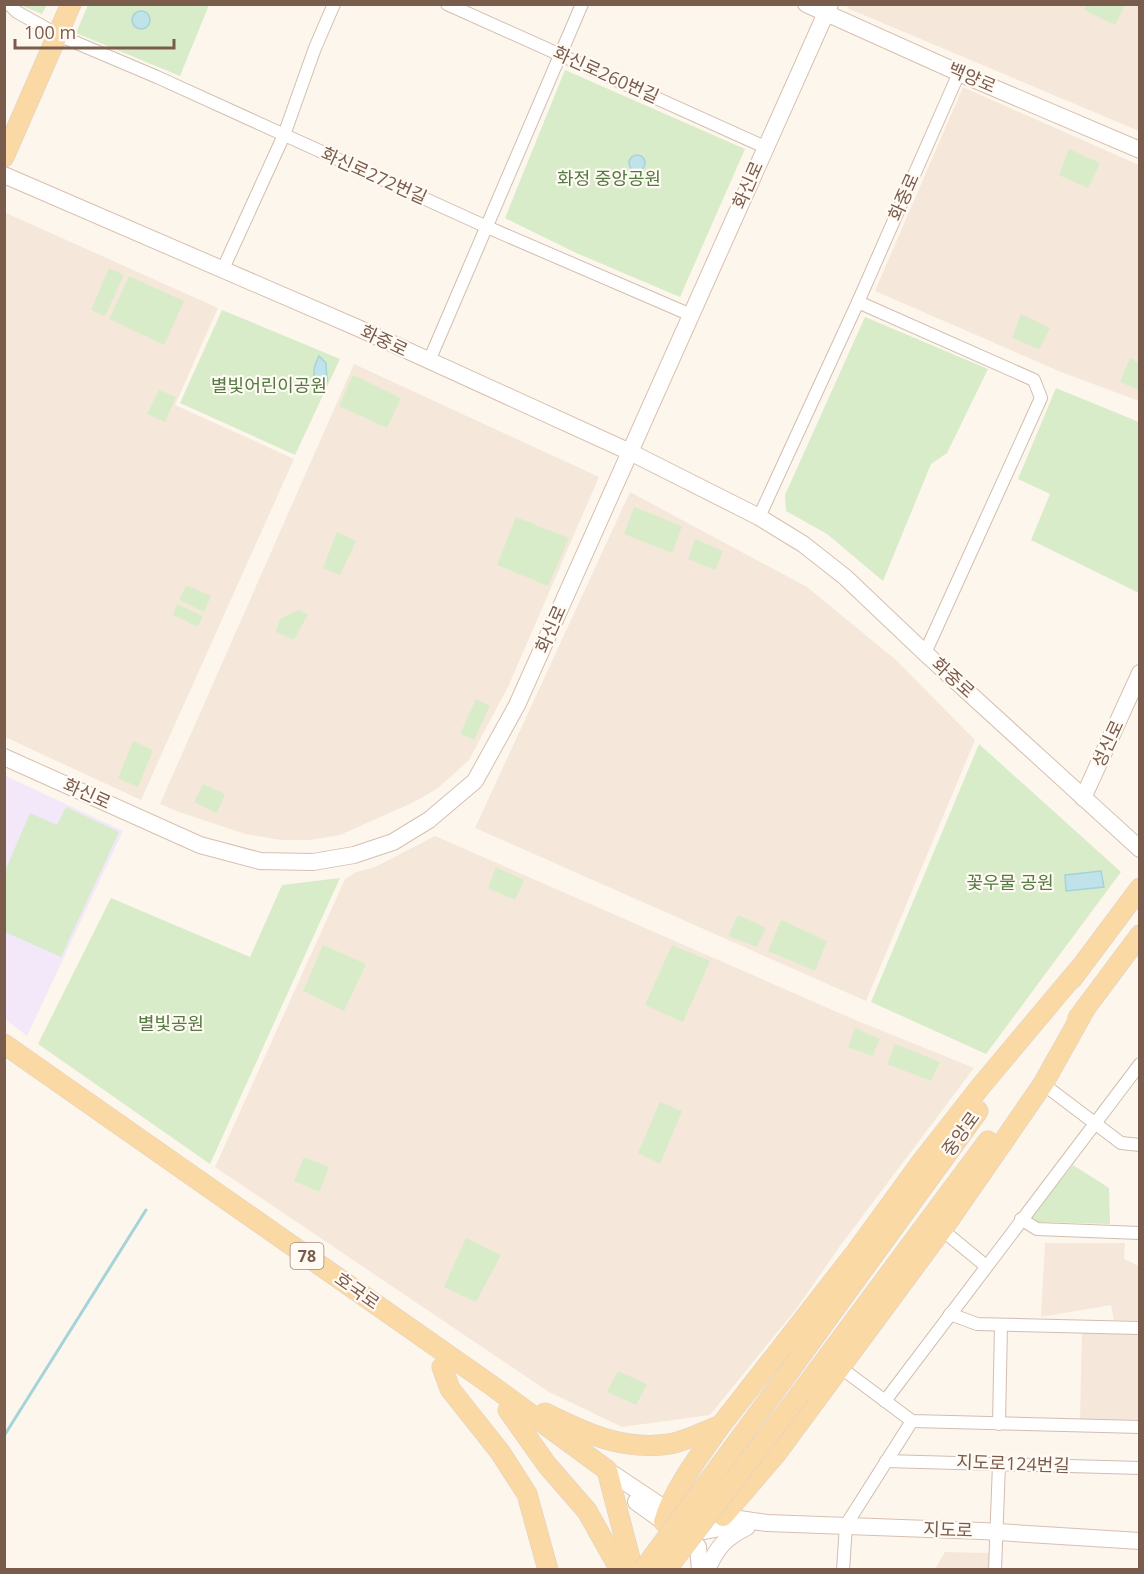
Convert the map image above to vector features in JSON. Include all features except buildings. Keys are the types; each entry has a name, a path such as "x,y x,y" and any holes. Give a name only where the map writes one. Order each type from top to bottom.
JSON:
{"main road":[{"path":"4,157 71,4"},
{"name":"백양로","path":"806,4 828,9 959,73 1140,150"},
{"name":"화신로","path":"4,757 200,845 260,861 313,862 354,855 393,842 429,820 475,781 517,705 828,9"},
{"name":"화중로","path":"4,175 429,361 630,452 759,517 803,544 845,577 1140,849"},
{"name":"성신로","path":"1083,798 1136,691 1140,673"},
{"name":"중앙로","path":"643,1569 1140,888"},
{"name":"중앙로","path":"666,1569 800,1394 1140,934"},
{"path":"701,1569 671,1519 703,1452 721,1425 856,1252 923,1160 981,1086 1079,969"},
{"path":"701,1569 718,1525 776,1454 841,1368 941,1229 1043,1084 1085,1009"},
{"name":"호국로","path":"4,1044 491,1385 609,1477"},
{"name":"호국로","path":"4,1056 442,1367 609,1477"},
{"path":"442,1367 450,1389 500,1452 527,1494 548,1569"},
{"path":"491,1385 580,1431 626,1445 670,1444 721,1425"},
{"name":"호국로","path":"508,1410 547,1465 587,1511 620,1569"},
{"path":"609,1477 633,1569"},
{"name":"지도로","path":"609,1477 671,1519 718,1525 756,1522 996,1532 1140,1541"},
{"path":"701,1569 731,1535 756,1522"}],"street":[{"name":"화신로272번길","path":"9,4 18,12 58,35 487,227 691,315"},
{"path":"222,271 284,135 315,48 334,4"},
{"name":"화신로260번길","path":"447,4 765,147"},
{"path":"429,361 582,4"},
{"name":"화중로","path":"759,517 858,302 959,73"},
{"path":"858,302 1034,380 1041,398 925,653"},
{"path":"885,1401 1140,1064"},
{"path":"1043,1084 1121,1143 1140,1145"},
{"path":"1021,1219 1037,1229 1140,1233"},
{"path":"941,1229 986,1266"},
{"path":"950,1314 977,1324 1140,1328"},
{"path":"999,1424 1001,1325"},
{"path":"841,1368 912,1421 1140,1427"},
{"path":"843,1569 846,1526 912,1421"},
{"name":"지도로124번길","path":"886,1461 1140,1468"},
{"path":"995,1569 999,1464"}],"shaded area":[{"path":"849,4 1139,5 1139,131 847,8"},
{"path":"963,87 1139,165 1139,401 1061,372 875,291"},
{"path":"6,213 218,308 175,405 294,459 141,800 5,737"},
{"path":"354,364 599,477 508,687 469,760 437,789 412,803 340,835 310,840 281,840 245,834 160,804"},
{"path":"630,492 807,587 896,660 975,740 866,1001 475,828"},
{"path":"4,775 123,831 27,1036 5,1019"},
{"path":"435,836 853,1019 974,1068 840,1246 797,1308 710,1415 622,1427 549,1392 215,1167 345,879 357,872 375,867"},
{"path":"1045,1243 1125,1243 1124,1259 1139,1266 1139,1321 1114,1320 1111,1305 1041,1317"},
{"path":"1082,1332 1139,1333 1139,1420 1080,1419"},
{"path":"945,1552 989,1553 989,1569 935,1569"}],"green space":[{"path":"1086,4 1125,5 1115,25 1084,10"},
{"path":"20,5 47,5 42,14"},
{"path":"88,5 209,5 180,76 76,33"},
{"name":"화정 중앙공원","path":"565,70 745,149 680,297 574,252 505,218"},
{"path":"1069,149 1100,163 1088,188 1059,175"},
{"path":"109,268 124,275 105,316 91,310"},
{"path":"129,276 184,301 164,345 109,319"},
{"name":"별빛어린이공원","path":"222,310 340,359 295,455 180,403"},
{"path":"1021,314 1050,328 1039,349 1012,338"},
{"path":"865,317 988,369 947,453 931,464 883,581 827,534 786,511 785,495"},
{"path":"1130,358 1139,363 1139,390 1120,382"},
{"path":"353,375 401,398 387,428 339,406"},
{"path":"1056,388 1139,422 1139,593 1031,540 1050,494 1018,479"},
{"path":"159,390 176,397 165,422 147,414"},
{"path":"634,507 682,526 672,553 624,534"},
{"path":"516,517 569,538 548,586 497,565"},
{"path":"337,532 356,541 340,575 323,568"},
{"path":"695,539 723,551 715,570 688,559"},
{"path":"186,585 211,596 204,612 179,600"},
{"path":"177,604 203,616 198,627 173,615"},
{"path":"299,610 308,614 294,640 276,632 280,619"},
{"path":"476,699 490,706 474,740 460,734"},
{"path":"133,741 153,750 138,787 118,778"},
{"name":"꽃우물 공원","path":"979,744 1121,872 986,1054 871,1002"},
{"path":"203,784 225,794 217,813 194,802"},
{"path":"66,807 119,832 61,957 5,932 5,871 30,813 57,825"},
{"path":"496,867 524,880 515,900 488,888"},
{"name":"별빛공원","path":"340,878 210,1164 38,1044 111,898 250,957 282,885"},
{"path":"738,915 766,928 757,947 728,936"},
{"path":"781,920 827,941 815,971 768,951"},
{"path":"323,945 366,964 344,1011 303,991"},
{"path":"672,945 710,961 683,1022 645,1005"},
{"path":"855,1028 880,1039 872,1056 848,1047"},
{"path":"895,1044 940,1062 931,1081 887,1064"},
{"path":"660,1102 682,1111 660,1164 638,1153"},
{"path":"304,1157 329,1167 319,1192 294,1181"},
{"path":"1073,1165 1109,1188 1110,1224 1038,1222 1031,1217"},
{"path":"466,1238 501,1255 476,1302 444,1287"},
{"path":"618,1371 647,1384 636,1405 607,1392"}],"water":[{"path":"141,11 147,14 150,20 147,26 141,29 135,26 132,20 135,14"},
{"path":"634,155 640,155 645,163 643,169 634,171 629,166 629,160"},
{"path":"319,356 326,363 327,381 323,390 316,382 314,374"},
{"path":"1101,871 1104,887 1066,891 1065,875"}],"waterway":[{"path":"4,1436 146,1210"}]}
